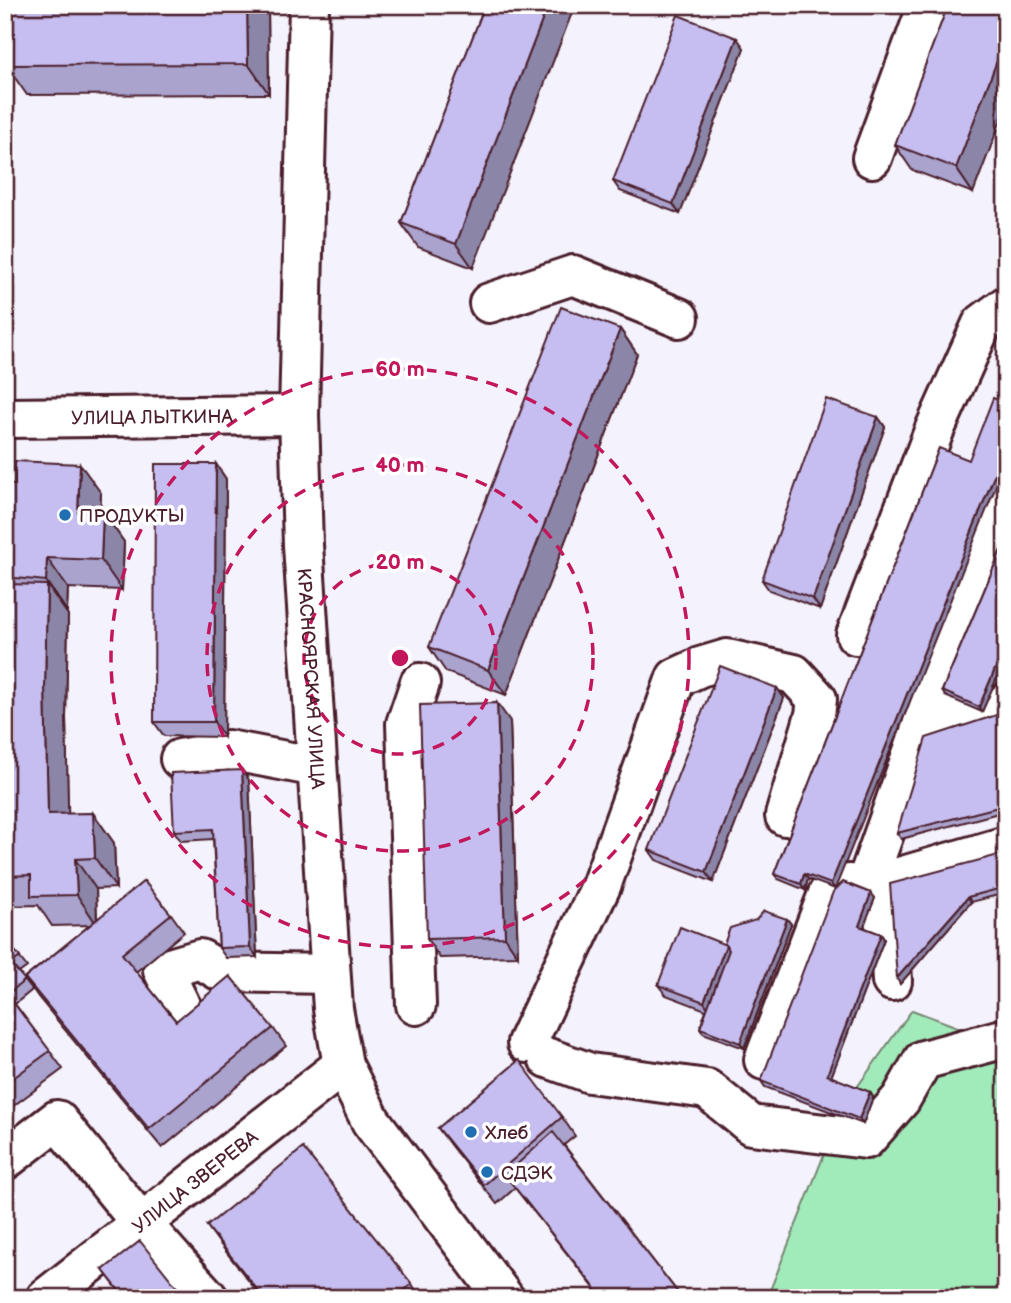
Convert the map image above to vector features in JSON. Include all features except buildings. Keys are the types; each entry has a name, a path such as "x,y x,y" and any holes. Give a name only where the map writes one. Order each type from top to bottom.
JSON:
{"street":[{"name":"КРАСНОЯРСКАЯ УЛИЦА","path":"309,5 299,415 303,545 333,1009 343,1065 371,1121 504,1298"},
{"path":"873,158 928,5"},
{"path":"489,303 573,275 679,318"},
{"path":"856,635 934,432 982,324 1006,306"},
{"name":"УЛИЦА ЛЫТКИНА","path":"5,418 299,415"},
{"path":"892,981 890,947 870,885 923,723 1006,490"},
{"path":"785,816 815,715 817,699 794,674 727,659 676,678 601,886 537,1051 590,1073 707,1089 751,1125 866,1139 901,1100 923,1060 1006,1038"},
{"path":"416,1004 406,724 420,683"},
{"path":"923,723 1003,713 1006,703"},
{"path":"180,759 228,750 317,767"},
{"path":"764,1060 828,894 849,884 870,885 1006,846"},
{"path":"183,1011 163,970 200,959 222,972 330,974"},
{"name":"УЛИЦА ЗВЕРЕВА","path":"46,1298 343,1065"},
{"path":"5,1160 58,1120 141,1223 208,1298"}],"green space":[{"path":"912,1010 1006,1045 1006,1298 767,1298 843,1107"}],"place":[{"name":"ПРОДУКТЫ","path":"65,515"},
{"name":"Хлеб","path":"471,1132"},
{"name":"СДЭК","path":"487,1172"}]}
